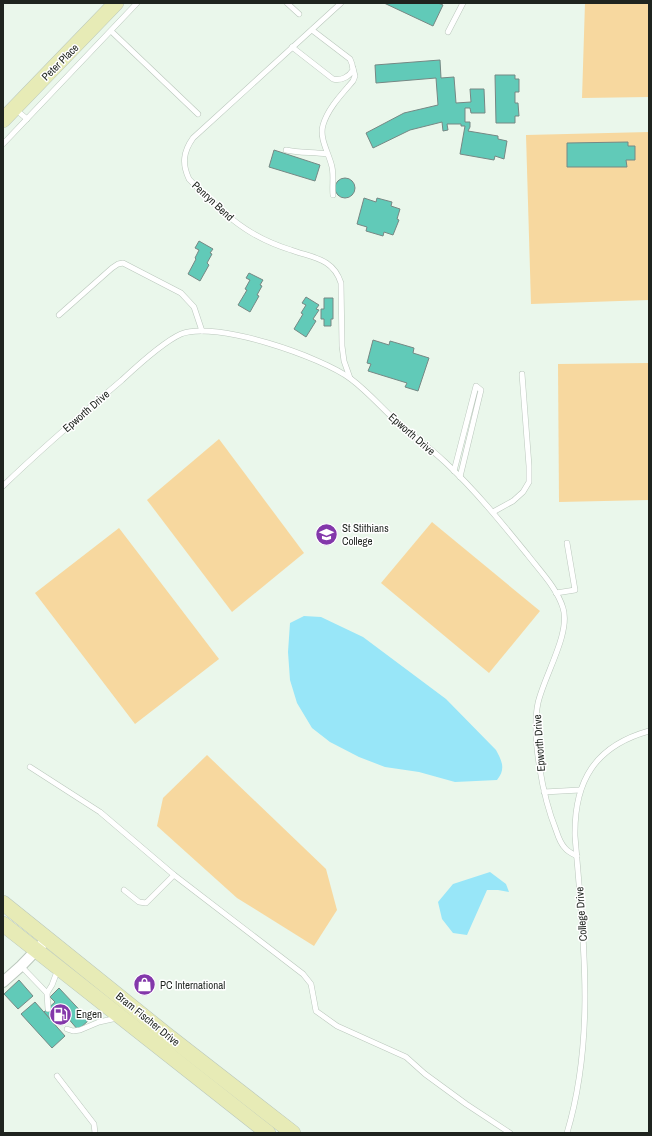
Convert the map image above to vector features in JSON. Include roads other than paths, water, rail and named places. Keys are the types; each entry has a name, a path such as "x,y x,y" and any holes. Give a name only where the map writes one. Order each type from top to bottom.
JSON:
{"main road":[{"name":"Peter Place","path":"3,120 8,109 106,3"},
{"name":"Peter Place","path":"8,109 116,3"},
{"name":"Bram Fischer Drive","path":"3,903 167,1035 294,1133"},
{"name":"Bram Fischer Drive","path":"3,924 122,1016 268,1133"}],"street":[{"path":"3,982 48,938"}],"lane":[{"path":"3,144 137,3"},
{"path":"287,3 299,14"},
{"name":"Penryn Bend","path":"341,3 193,138 185,152 185,166 189,179 198,189 236,222 252,233 290,250 314,257 334,268 338,274 341,284 342,346 344,361 350,378"},
{"path":"448,32 463,3"},
{"path":"312,30 347,56 351,61 353,68 353,81 327,115 323,125 322,132 332,168 333,195"},
{"path":"111,31 198,114"},
{"path":"292,47 333,79 337,80 344,78 352,72 353,68"},
{"path":"8,109 27,119"},
{"path":"286,150 304,153 314,152 327,154"},
{"path":"59,314 112,268 123,263 181,293 194,307 202,331"},
{"name":"Epworth Drive","path":"3,486 49,442 139,365 167,343 182,334 202,331 228,334 283,347 313,359 350,378 460,477 492,512 539,569 556,593 563,608 566,621 563,635 540,696 536,717 537,746 544,792 551,816 562,843 568,851 577,856"},
{"path":"492,512 523,492 529,482 522,374"},
{"path":"454,471 476,386 481,390 460,477"},
{"path":"556,593 575,590 567,543"},
{"name":"College Drive","path":"567,1133 579,1081 585,1022 584,957 575,819 577,800 580,790 590,770 603,753 626,738 649,731"},
{"path":"30,767 100,812 174,875 303,974 311,984 316,1011 337,1026 406,1057 431,1078 510,1133"},
{"path":"544,792 580,790"},
{"path":"124,890 139,902 146,903 174,875"},
{"path":"21,966 47,993"},
{"path":"48,1009 47,993 56,976 58,967"},
{"path":"67,1029 74,1031 80,1030 99,1022 122,1016"},
{"path":"57,1076 94,1124 96,1133"}],"water":[{"path":"304,616 321,617 363,637 446,699 496,750 502,765 500,776 497,780 455,782 419,772 385,767 359,757 330,742 312,728 297,703 290,680 288,652 290,623"},
{"path":"490,872 506,884 509,892 487,890 467,935 453,933 442,919 438,902 453,884"}],"place":[{"name":"St Stithians College","path":"326,534"},
{"name":"PC International","path":"144,985"},
{"name":"Engen","path":"61,1014"}]}
